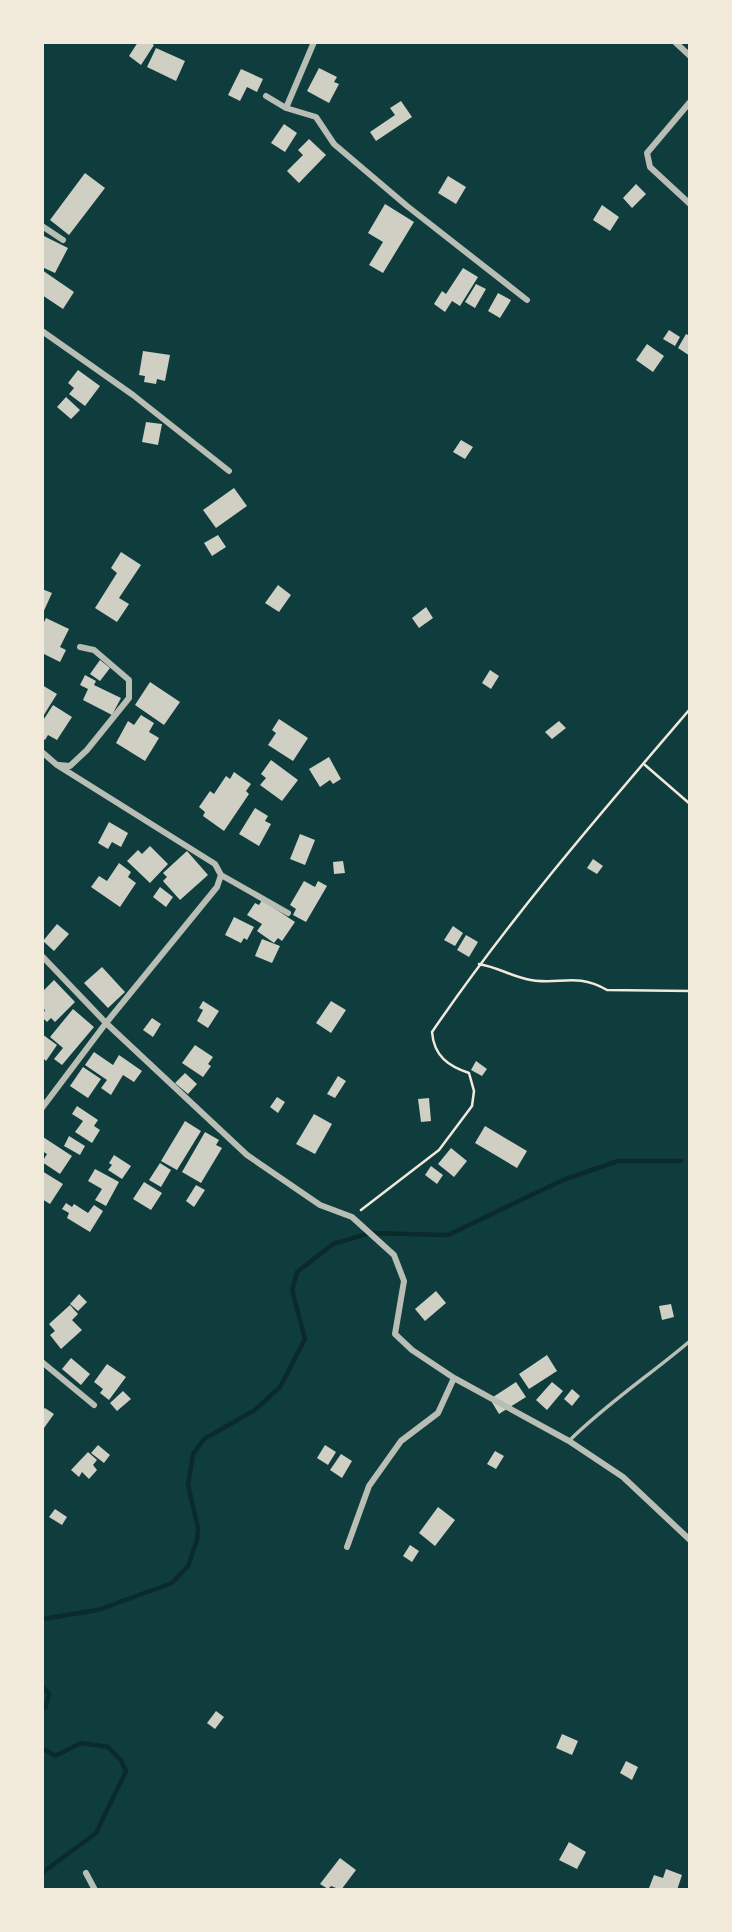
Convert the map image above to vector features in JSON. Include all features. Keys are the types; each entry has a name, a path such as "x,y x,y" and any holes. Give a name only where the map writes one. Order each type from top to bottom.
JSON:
{"street":[{"path":"286,108 314,42"},
{"path":"675,42 690,56"},
{"path":"266,96 286,108 316,117 334,144 407,206 527,300"},
{"path":"690,102 647,153 650,167 690,204"},
{"path":"42,226 63,240"},
{"path":"42,331 124,388 229,471"},
{"path":"57,765 70,766 87,750 130,698 129,680 94,650 80,647"},
{"path":"42,752 57,765 215,864 221,875 288,912"},
{"path":"42,1108 106,1023 217,887 221,875"},
{"path":"42,956 106,1023 247,1155 320,1205 352,1217 394,1255 404,1281 395,1334 412,1350 454,1378 569,1441 623,1478 690,1540"},
{"path":"42,1362 94,1405"},
{"path":"347,1547 369,1486 401,1441 438,1413 454,1378"},
{"path":"86,1873 95,1890"}],"lane":[{"path":"569,1441 593,1416 647,1377 690,1341"}],"path":[{"path":"352,1217 439,1150 472,1107 474,1091 469,1073 448,1066 433,1042 432,1032 522,907 690,709"},
{"path":"643,764 690,804"},
{"path":"479,964 495,967 525,979 544,982 576,979 607,990 690,991"}],"building":[{"path":"138,42 154,45 141,65 129,56"},
{"path":"156,48 185,61 176,81 147,67"},
{"path":"319,68 337,77 334,82 339,84 329,103 307,91"},
{"path":"241,69 263,79 257,92 247,87 240,101 228,95"},
{"path":"401,101 412,117 376,141 370,132 395,115 390,108"},
{"path":"284,124 297,133 285,152 271,143"},
{"path":"309,139 326,155 299,183 287,171 303,155 298,150"},
{"path":"85,173 105,188 69,235 50,220"},
{"path":"448,176 466,187 456,204 438,193"},
{"path":"636,184 646,194 632,208 623,198"},
{"path":"385,204 414,222 383,273 369,265 383,242 368,233"},
{"path":"602,205 619,217 610,231 593,220"},
{"path":"44,236 68,248 55,273 42,267"},
{"path":"463,268 478,277 460,306 452,301 445,312 434,304 442,291 446,294"},
{"path":"42,270 74,292 63,309 42,295"},
{"path":"476,284 486,289 475,308 465,302"},
{"path":"498,293 511,300 500,318 488,311"},
{"path":"669,330 680,337 675,346 663,339"},
{"path":"686,334 690,336 690,356 678,348"},
{"path":"647,344 664,356 653,372 636,360"},
{"path":"143,351 170,355 165,381 157,379 156,384 144,382 145,376 139,375"},
{"path":"78,370 100,386 85,406 69,394 74,388 68,383"},
{"path":"66,397 80,410 71,419 57,407"},
{"path":"146,422 162,424 158,445 142,442"},
{"path":"461,440 473,447 465,459 453,452"},
{"path":"234,488 247,506 216,528 203,510"},
{"path":"218,535 226,547 212,556 204,543"},
{"path":"121,552 141,565 119,598 129,604 117,622 95,608 117,573 111,568"},
{"path":"278,585 291,595 279,612 265,603"},
{"path":"42,589 52,593 42,615"},
{"path":"426,607 433,618 419,628 412,618"},
{"path":"46,618 69,629 60,647 66,650 60,662 42,653 42,626"},
{"path":"100,660 110,668 100,681 90,674"},
{"path":"490,670 499,676 491,689 482,683"},
{"path":"85,675 96,681 94,685 121,698 112,715 83,700 88,689 80,685"},
{"path":"150,682 180,702 164,725 135,705"},
{"path":"42,685 57,694 42,718"},
{"path":"53,705 72,717 57,740 48,735 45,740 42,737 42,722"},
{"path":"141,715 154,723 149,732 159,738 145,761 116,743 128,721 134,725"},
{"path":"279,719 308,738 293,761 268,745 276,733 272,730"},
{"path":"559,721 566,728 552,739 545,732"},
{"path":"329,757 341,779 333,784 330,780 320,787 309,769"},
{"path":"271,760 298,780 282,801 260,785 266,778 261,774"},
{"path":"234,772 251,784 246,791 249,794 224,831 203,816 205,812 199,807 210,791 214,794 226,776 230,779"},
{"path":"255,808 268,816 265,821 271,824 259,846 239,834"},
{"path":"109,822 128,833 121,847 112,842 108,849 98,843"},
{"path":"300,834 315,840 305,865 290,859"},
{"path":"150,846 168,864 150,883 127,861 138,850 142,854"},
{"path":"187,851 208,875 180,900 163,881 167,877 163,873"},
{"path":"593,859 603,866 597,874 587,868"},
{"path":"343,861 345,873 334,874 333,862"},
{"path":"119,863 131,872 128,877 136,883 120,907 91,887 99,876 107,881"},
{"path":"304,881 315,887 318,881 327,886 306,922 293,915 296,909 290,905"},
{"path":"160,887 173,897 166,907 153,897"},
{"path":"262,900 295,922 282,941 278,938 274,943 257,931 262,924 247,915 255,903 259,905"},
{"path":"234,917 254,927 247,940 244,938 241,943 225,935"},
{"path":"57,924 69,934 54,951 43,941"},
{"path":"453,926 463,933 455,946 444,940"},
{"path":"466,935 478,942 469,957 457,950"},
{"path":"262,939 280,946 272,963 255,956"},
{"path":"102,967 125,992 108,1008 84,983"},
{"path":"54,980 75,1002 55,1022 51,1018 47,1022 42,1017 45,1010 42,1007 42,992"},
{"path":"203,1001 219,1011 208,1028 197,1021 203,1010 199,1008"},
{"path":"331,1001 346,1010 331,1033 316,1023"},
{"path":"73,1009 94,1027 62,1065 54,1059 63,1048 50,1037"},
{"path":"152,1018 161,1024 153,1037 143,1030"},
{"path":"42,1034 57,1045 46,1061 42,1057"},
{"path":"195,1045 213,1057 208,1064 211,1066 203,1077 182,1063"},
{"path":"94,1052 113,1065 119,1055 142,1071 134,1082 123,1075 111,1095 101,1088 107,1080 85,1065"},
{"path":"476,1061 487,1069 482,1076 471,1070"},
{"path":"83,1067 101,1079 88,1098 70,1086"},
{"path":"185,1073 197,1084 188,1094 175,1083"},
{"path":"338,1076 346,1081 335,1098 327,1094"},
{"path":"277,1097 285,1102 278,1113 270,1107"},
{"path":"429,1098 431,1121 421,1122 418,1099"},
{"path":"77,1106 98,1120 94,1126 100,1130 92,1143 75,1132 83,1121 72,1114"},
{"path":"314,1114 332,1124 315,1154 296,1144"},
{"path":"185,1121 201,1131 177,1170 161,1161"},
{"path":"485,1126 527,1151 517,1168 475,1143"},
{"path":"205,1132 219,1140 216,1145 222,1148 201,1183 182,1172"},
{"path":"69,1136 85,1146 80,1155 64,1146"},
{"path":"43,1137 72,1156 60,1174 42,1162 47,1154 42,1151"},
{"path":"451,1148 467,1161 454,1177 438,1164"},
{"path":"114,1155 131,1166 122,1179 108,1170"},
{"path":"160,1163 171,1170 161,1187 149,1180"},
{"path":"431,1166 443,1175 437,1184 425,1175"},
{"path":"95,1169 119,1182 106,1206 95,1200 102,1189 88,1181"},
{"path":"42,1171 63,1184 50,1204 42,1199"},
{"path":"144,1182 162,1193 151,1210 133,1199"},
{"path":"196,1185 205,1190 194,1207 186,1201"},
{"path":"66,1203 72,1207 74,1204 88,1213 94,1205 103,1211 90,1232 67,1218 69,1213 62,1209"},
{"path":"436,1291 446,1303 425,1321 415,1309"},
{"path":"79,1294 87,1302 78,1311 70,1304"},
{"path":"671,1304 674,1317 662,1320 659,1306"},
{"path":"70,1305 78,1314 72,1320 82,1330 61,1349 50,1335 55,1331 49,1324"},
{"path":"547,1355 557,1371 529,1389 519,1374"},
{"path":"71,1358 90,1374 81,1385 62,1369"},
{"path":"107,1364 126,1377 109,1400 100,1393 103,1389 94,1382"},
{"path":"516,1382 526,1397 499,1414 490,1399"},
{"path":"552,1382 563,1391 547,1410 536,1400"},
{"path":"572,1389 580,1396 572,1406 564,1399"},
{"path":"123,1391 131,1399 117,1411 110,1403"},
{"path":"45,1408 54,1414 44,1428 42,1411"},
{"path":"98,1445 110,1455 104,1463 91,1453"},
{"path":"325,1445 336,1452 328,1465 317,1458"},
{"path":"495,1451 504,1456 496,1469 487,1464"},
{"path":"88,1452 97,1460 93,1465 97,1470 89,1479 82,1472 79,1477 71,1470"},
{"path":"341,1454 352,1461 342,1478 330,1470"},
{"path":"438,1507 455,1520 435,1546 419,1533"},
{"path":"55,1509 67,1517 62,1525 49,1517"},
{"path":"410,1545 419,1551 412,1562 403,1556"},
{"path":"216,1711 224,1717 215,1729 207,1723"},
{"path":"562,1734 578,1741 572,1755 556,1748"},
{"path":"626,1761 638,1767 632,1780 620,1773"},
{"path":"569,1842 586,1852 577,1869 559,1860"},
{"path":"340,1858 356,1870 341,1890 331,1886 328,1889 320,1884"},
{"path":"666,1869 682,1875 677,1890 649,1888 654,1875 663,1878"}],"waterway":[{"path":"42,1619 98,1610 172,1583 188,1566 198,1528 188,1485 193,1454 204,1439 255,1410 280,1387 305,1339 292,1290 297,1272 333,1244 370,1233 448,1235 563,1180 618,1161 681,1161"},
{"path":"42,1686 49,1694 45,1708 42,1709"},
{"path":"42,1748 55,1756 81,1743 108,1747 121,1760 126,1771 96,1833 42,1873"}]}
